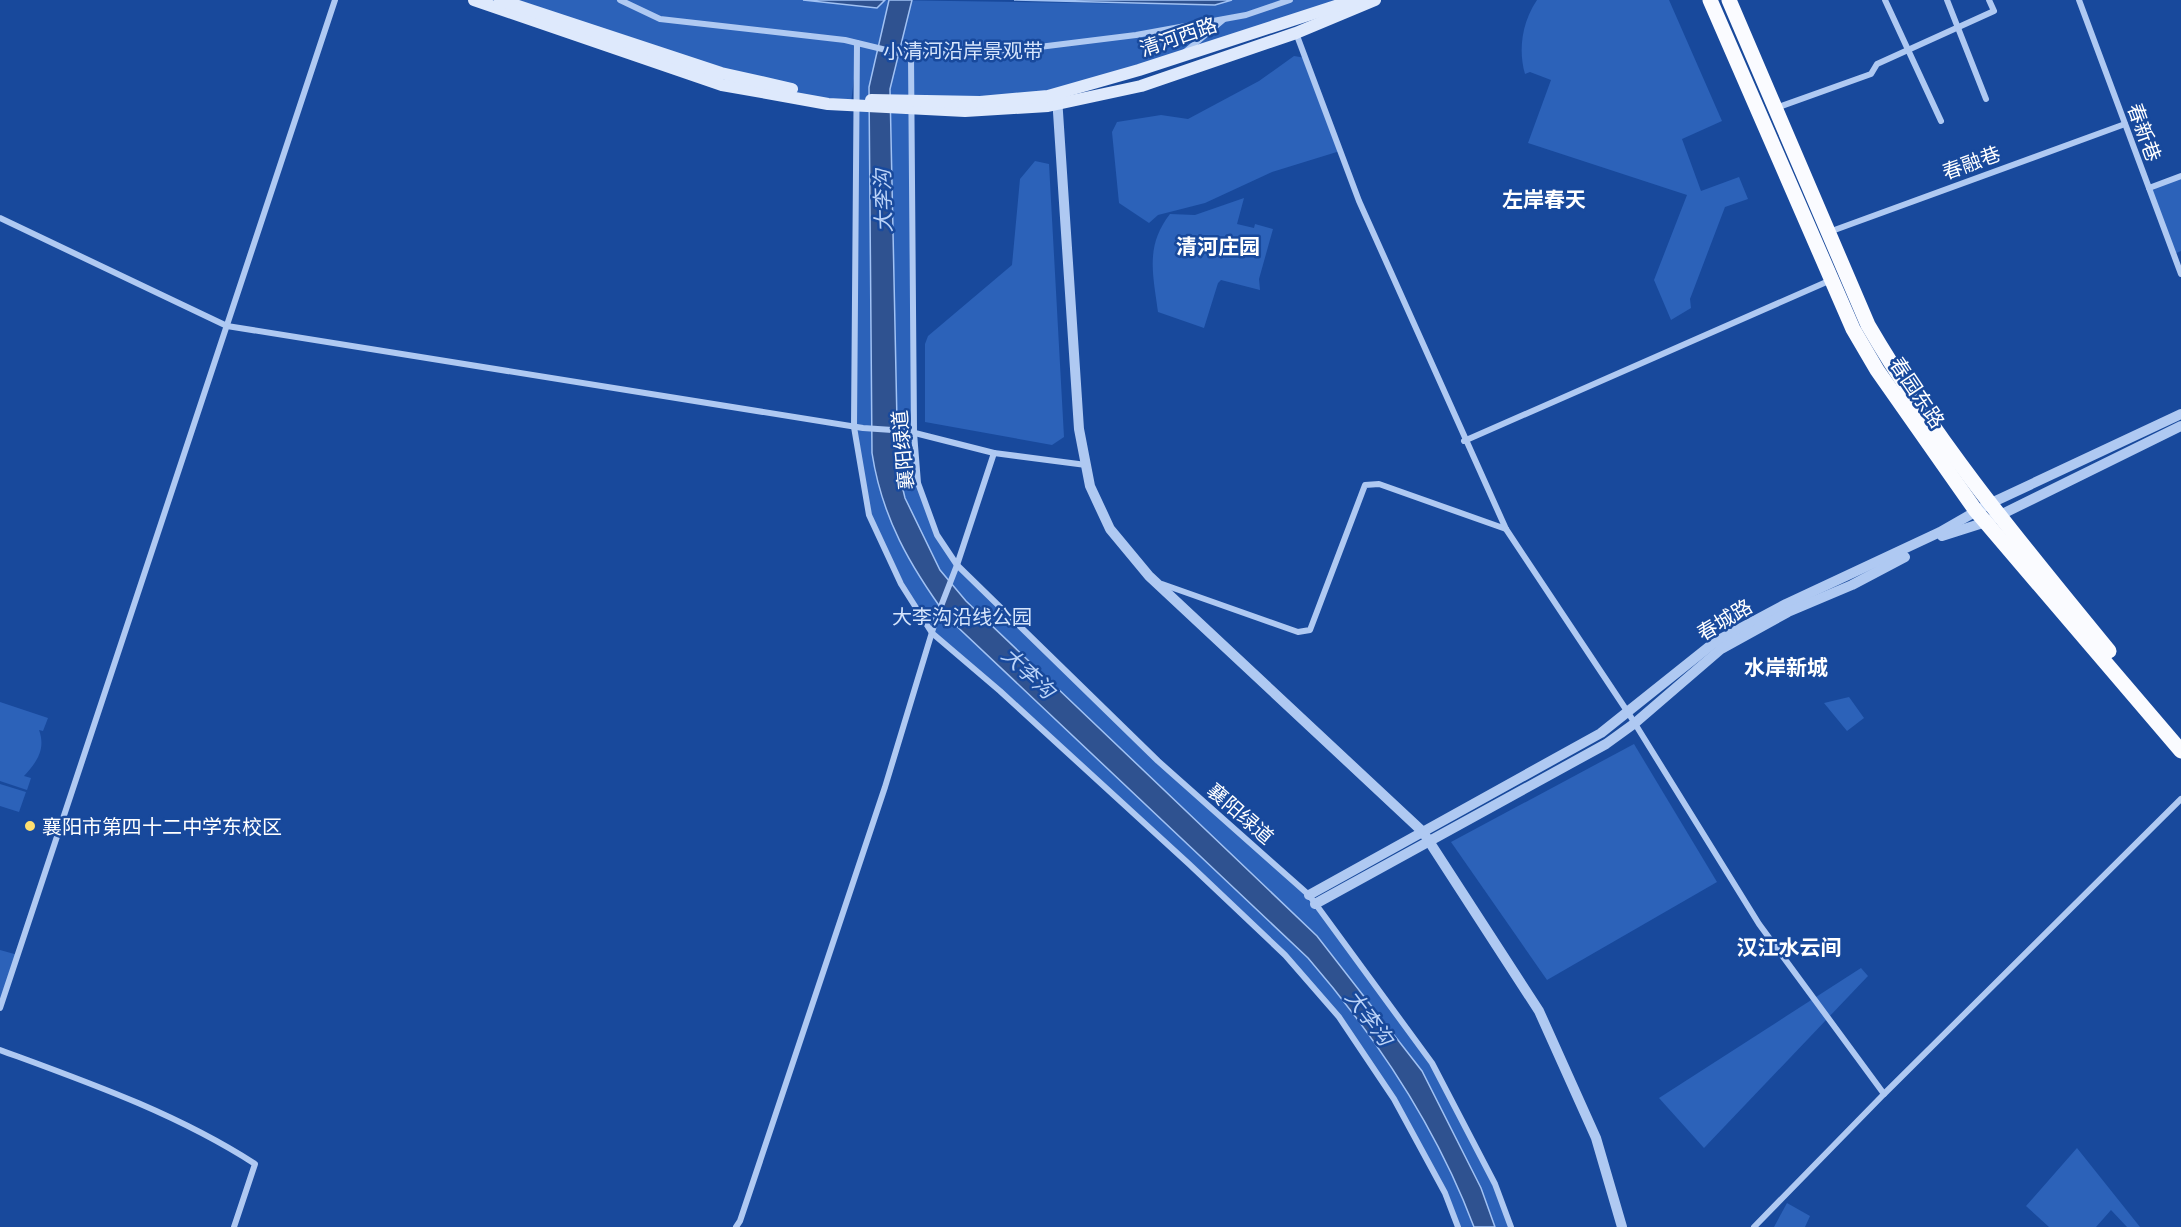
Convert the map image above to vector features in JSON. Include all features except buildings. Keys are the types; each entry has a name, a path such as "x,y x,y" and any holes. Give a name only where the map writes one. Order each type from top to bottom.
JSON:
{"main road":[{"path":"474,0 722,85 860,103 909,105 1054,98 1141,86 1296,33 1375,0"},
{"path":"500,0 721,73 860,103"},
{"name":"清河西路","path":"1054,98 1354,0"},
{"name":"春园东路","path":"1710,0 1853,329 1877,370 1987,513 2181,751"},
{"name":"春园东路","path":"1729,0 1868,325 1890,363 1987,513 2181,739"}],"street":[{"path":"0,1008 335,0"},
{"path":"620,0 660,19 859,43 911,56 1023,50 1136,35 1224,20 1290,0"},
{"path":"1885,0 1906,51 1941,122"},
{"path":"1947,0 1986,99"},
{"path":"1776,108 1871,74 1877,64 1994,11 1989,0"},
{"name":"春新巷","path":"2079,0 2181,274"},
{"path":"1179,57 1224,20"},
{"path":"1296,33 1359,201 1464,441 1506,529 1632,719 1759,924 1884,1094"},
{"path":"859,43 854,427 869,515 901,584 932,633 1000,691 1285,955 1339,1017 1394,1099 1445,1193 1458,1227"},
{"name":"襄阳绿道","path":"911,56 909,105 910,432 918,483 937,535 957,565 1158,761 1312,899 1432,1064 1495,1184 1511,1227"},
{"path":"1054,98 1079,429 1090,486 1110,529 1154,581 1426,837 1539,1011 1596,1138 1622,1227"},
{"name":"春融巷","path":"1828,232 2125,124"},
{"path":"2149,189 2181,176"},
{"path":"0,218 227,326 854,427 910,432 994,453 1086,465"},
{"path":"1464,441 1831,280"},
{"name":"春城路","path":"1987,513 2181,414"},
{"name":"春城路","path":"1312,899 1426,837 1601,733 1632,719 1715,642 1785,604 1940,532 2181,426"},
{"path":"736,1227 740,1221 885,787 940,608 957,565 994,453"},
{"path":"1154,581 1298,632 1310,630 1365,485 1379,484 1506,529"},
{"path":"1754,1227 1884,1094 2181,799"},
{"path":"0,1050 117,1093 228,1146 255,1164 234,1227"}],"green space":[{"path":"487,0 803,0 877,8 885,0 1215,5 1232,0 1354,0 1048,96 912,101 918,483 937,535 957,565 1158,761 1301,888 1432,1063 1495,1184 1511,1227 1458,1227 1445,1193 1394,1099 1339,1017 1285,955 1189,864 932,633 901,584 869,515 854,427 855,70 851,103 722,80"},
{"path":"1537,0 1669,0 1722,121 1682,139 1701,191 1739,177 1748,199 1725,207 1690,299 1691,308 1671,320 1654,280 1687,195 1528,143 1551,80 1530,72 1525,74 1523,65 1523,36 1528,17"},
{"path":"1294,56 1306,58 1340,151 1272,172 1205,203 1158,215 1149,223 1119,203 1112,132 1117,122 1161,115 1188,119 1259,81"},
{"path":"1035,161 1049,164 1064,437 1052,445 925,422 925,344 928,336 1012,265 1020,179"},
{"path":"2181,176 2181,251 2174,254 2149,188"},
{"path":"1244,198 1237,224 1254,228 1255,224 1273,229 1259,279 1260,290 1221,280 1218,283 1204,328 1158,312 1153,273 1154,249 1162,226 1170,214 1195,215"},
{"path":"1849,697 1864,718 1847,731 1824,703"},
{"path":"0,702 48,718 43,731 39,730 41,749 39,755 24,776 31,778 27,790 0,781"},
{"path":"1634,744 1717,882 1547,980 1451,842"},
{"path":"0,784 26,792 19,812 0,806"},
{"path":"0,950 18,955 0,1008"},
{"path":"1861,968 1868,976 1704,1148 1659,1098"},
{"path":"2077,1148 2140,1227 2127,1227 2111,1210 2096,1227 2049,1227 2026,1206"},
{"path":"1787,1203 1810,1216 1805,1227 1774,1227"}],"water":[{"path":"803,0 885,0 877,8"},
{"name":"大李沟","path":"889,0 912,0 890,89 898,469 905,498 940,570 966,601 1317,936 1422,1071 1481,1188 1495,1227 1474,1227 1442,1154 1403,1085 1358,1020 1308,958 948,618 910,560 890,520 872,453 869,87"},
{"path":"1014,0 1232,0 1215,5"}],"place":[{"name":"襄阳市第四十二中学东校区","path":"30,826"}],"district":[{"name":"左岸春天","path":"1544,198"},
{"name":"清河庄园","path":"1218,245"},
{"name":"水岸新城","path":"1786,666"},
{"name":"汉江水云间","path":"1789,946"}],"park label":[{"name":"小清河沿岸景观带","path":"963,50"},
{"name":"大李沟沿线公园","path":"962,616"}]}
